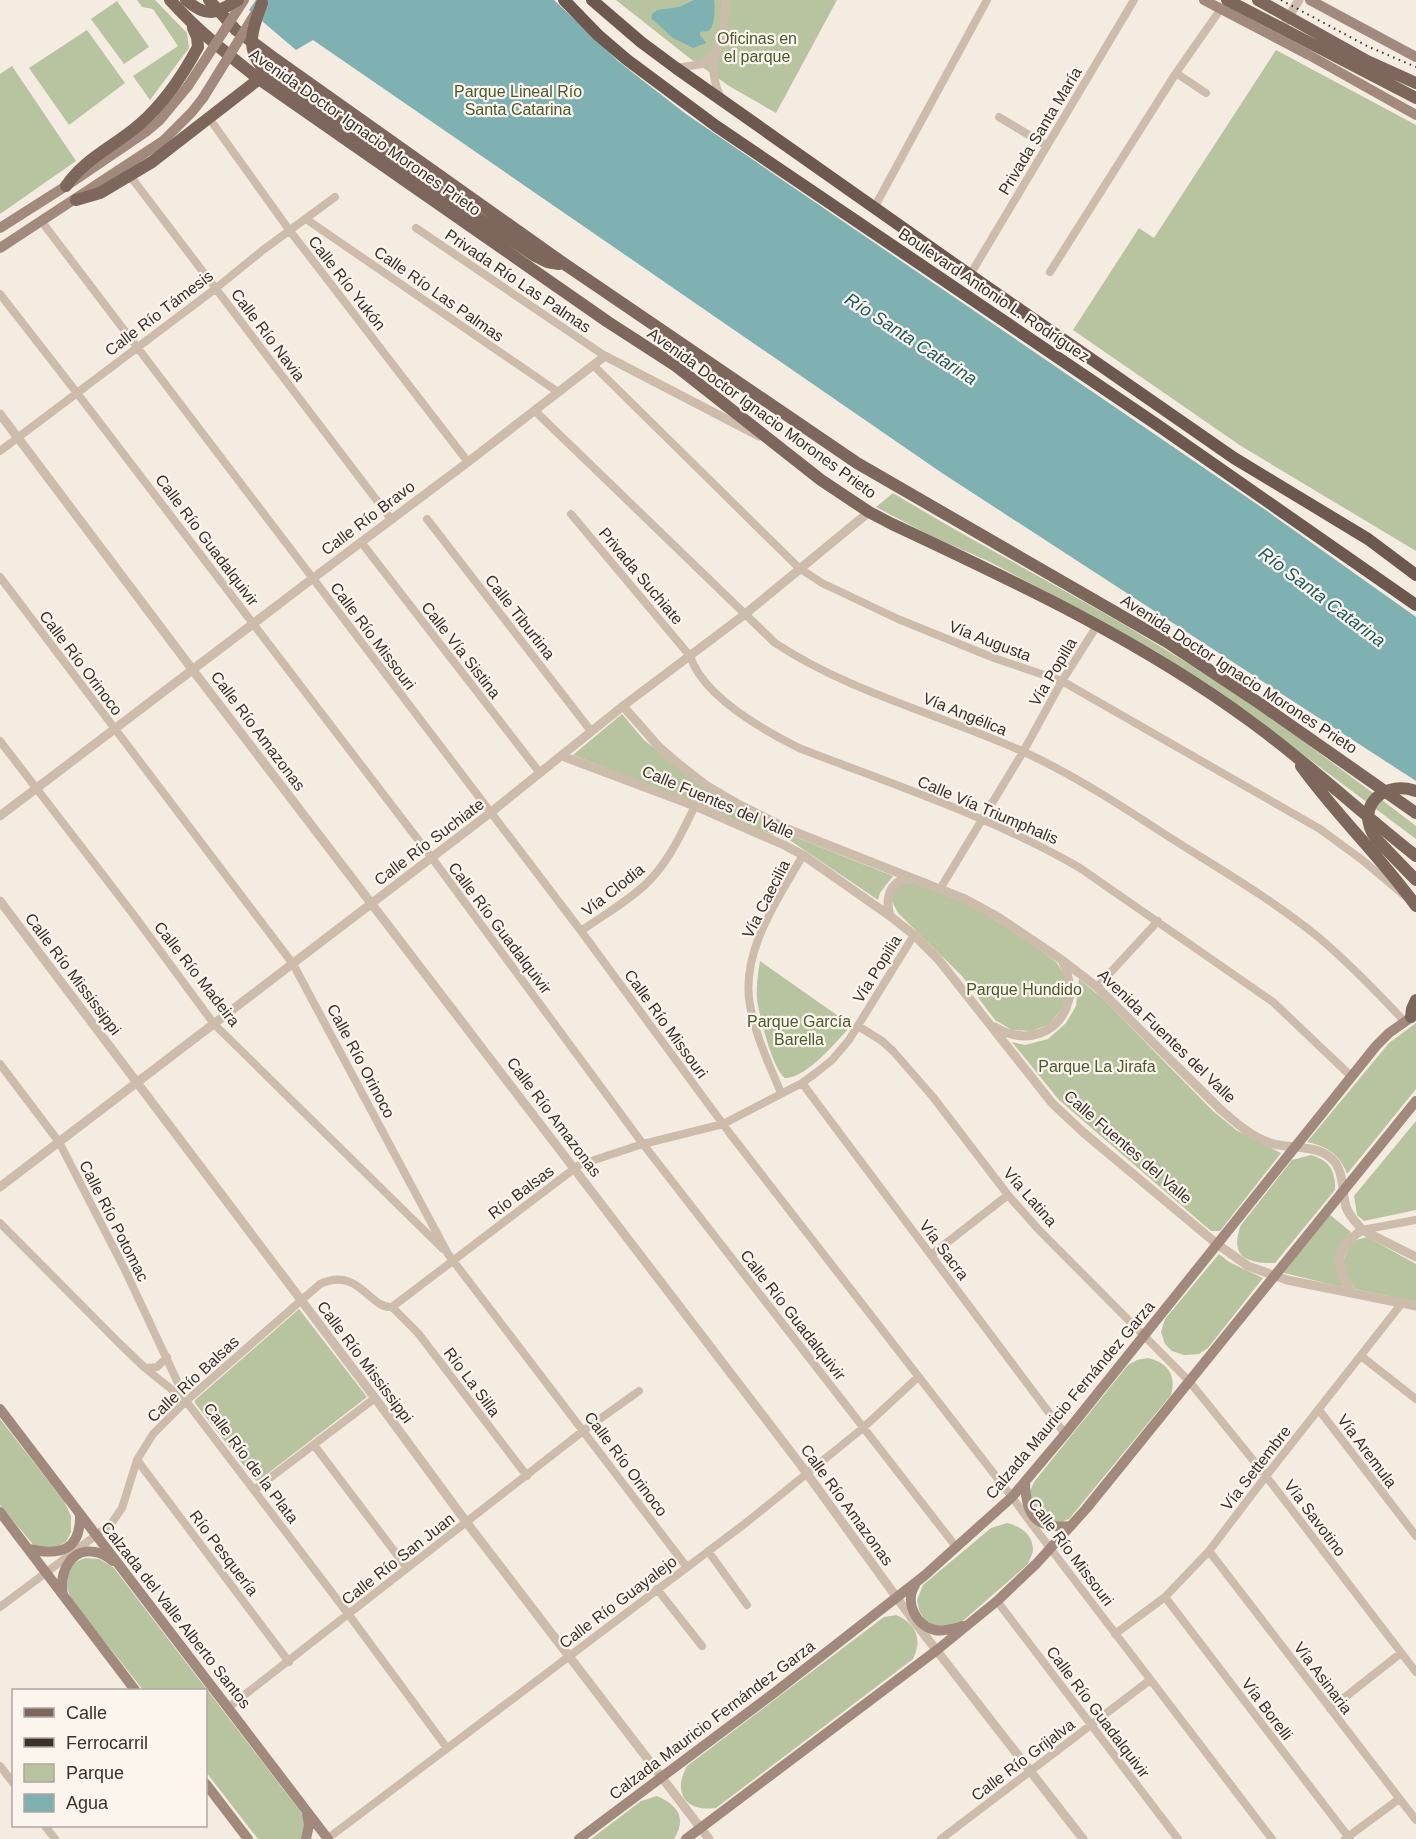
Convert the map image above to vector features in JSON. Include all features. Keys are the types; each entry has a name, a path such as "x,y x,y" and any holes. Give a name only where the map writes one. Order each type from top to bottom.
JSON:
{"highway":[{"name":"Boulevard Antonio L. Rodríguez","path":"564,0 598,35 626,59 716,126 1165,430 1416,605"},
{"name":"Boulevard Antonio L. Rodríguez","path":"592,0 641,42 676,68 970,275 1234,458 1368,539 1416,575"}],"main road":[{"name":"Avenida Doctor Ignacio Morones Prieto","path":"170,0 189,22 259,79 608,322 676,366 821,480 869,512 1098,624 1199,686 1289,751 1416,856"},
{"path":"186,0 194,7 208,13 224,9 238,0"},
{"name":"Avenida Doctor Ignacio Morones Prieto","path":"209,0 236,30 566,266 857,463 1167,642 1416,813"},
{"path":"0,228 66,186 159,121 188,86 244,0"},
{"path":"1204,0 1285,23 1416,83"},
{"path":"1258,0 1285,23 1416,98"},
{"path":"1310,0 1416,57"},
{"path":"264,2 250,43 254,57 264,69 535,256 547,262 566,266"},
{"path":"0,248 76,200 100,194 170,135 203,98 264,2"},
{"path":"1224,5 1416,115"},
{"path":"66,186 81,166 140,124 164,99 198,47 197,37 189,22"},
{"path":"123,174 169,151 259,79"},
{"path":"1289,751 1320,793 1414,899"},
{"path":"1416,791 1397,788 1385,791 1377,796 1369,811 1369,826 1373,836 1416,880"},
{"path":"1392,837 1416,850"},
{"path":"1381,844 1388,860 1414,899"},
{"path":"1411,1018 1416,1000"},
{"name":"Calzada Mauricio Fernández Garza","path":"579,1839 897,1598 957,1548 1012,1497 1296,1148 1376,1046 1389,1033 1411,1018"},
{"path":"686,1839 937,1650 997,1601 1051,1549 1416,1101"},
{"name":"Calzada del Valle Alberto Santos","path":"0,1409 229,1707 327,1839"},
{"path":"1025,1482 1026,1503 1039,1521 1052,1527 1071,1526"},
{"path":"0,1512 134,1689"},
{"path":"29,1549 56,1553 66,1548 78,1534 80,1513"},
{"path":"64,1596 61,1584 62,1575 78,1555 94,1552 118,1564"},
{"path":"924,1576 913,1587 910,1594 913,1611 917,1617 926,1626 935,1630 967,1625"},
{"path":"207,1785 248,1839"},
{"path":"306,1811 309,1825 306,1839"}],"street":[{"path":"722,99 714,83 713,72 715,54 725,25 725,0"},
{"path":"874,208 987,0"},
{"name":"Privada Santa María","path":"970,275 1134,0"},
{"path":"1285,23 1299,0"},
{"path":"1050,272 1176,73 1224,5"},
{"path":"676,68 702,64 715,54"},
{"path":"1176,73 1206,93"},
{"path":"999,117 1047,146"},
{"name":"Calle Río Yukón","path":"209,118 290,231 468,462"},
{"name":"Calle Río Navia","path":"123,174 134,181 391,519"},
{"name":"Calle Río Támesis","path":"0,451 334,197"},
{"name":"Calle Río Las Palmas","path":"306,219 558,392"},
{"name":"Calle Río Missouri","path":"42,222 581,931 723,1124 1012,1497 1272,1839"},
{"name":"Privada Río Las Palmas","path":"416,228 605,357"},
{"name":"Calle Río Guadalquivir","path":"0,294 432,858 643,1144 957,1548"},
{"path":"605,357 770,441"},
{"name":"Calle Río Bravo","path":"0,816 605,357"},
{"name":"Vía Augusta","path":"593,365 799,568 822,583 898,619 994,658 1062,681 1320,829 1361,859 1398,891 1414,899"},
{"name":"Vía Angélica","path":"535,411 775,644 795,657 861,688 1023,752 1065,772 1294,920 1411,1018"},
{"name":"Calle Río Amazonas","path":"0,414 807,1474 897,1598 1083,1839"},
{"name":"Calle Río Suchiate","path":"0,1187 490,813 623,706 744,615 869,512"},
{"name":"Privada Suchiate","path":"570,514 690,656"},
{"name":"Calle Tiburtina","path":"427,519 591,731"},
{"name":"Calle Vía Sistina","path":"361,542 540,773"},
{"name":"Calle Río Orinoco","path":"0,577 293,964 450,1257 686,1566"},
{"name":"Vía Popilla","path":"940,889 1098,624"},
{"name":"Calle Vía Triumphalis","path":"690,656 693,666 719,695 775,736 799,748 982,819 1071,863 1273,1002 1352,1077"},
{"name":"Avenida Fuentes del Valle","path":"623,706 660,747 699,779 736,803 790,830 965,899 998,917 1062,960 1097,987 1220,1109 1242,1127 1268,1142 1318,1151 1329,1156 1339,1171 1348,1211 1362,1230"},
{"name":"Calle Río Madeira","path":"0,741 214,1024 450,1257"},
{"name":"Calle Fuentes del Valle","path":"562,756 695,806 784,845 803,855 890,916 915,935 938,959 1052,1103 1084,1133 1217,1244 1248,1266 1275,1276 1416,1306"},
{"name":"Vía Clodia","path":"581,931 644,886 655,874 672,850 695,806"},
{"path":"784,845 782,837 790,830"},
{"name":"Vía Caecilia","path":"781,1093 753,1019 749,1003 749,978 764,927 803,855"},
{"path":"890,916 887,906 888,894 896,882 909,878"},
{"name":"Calle Río Mississippi","path":"0,901 375,1398 466,1523 709,1839"},
{"path":"1097,987 1158,921"},
{"name":"Vía Popilia","path":"723,1124 802,1083 832,1060 858,1026 915,935"},
{"path":"990,1024 1004,1032 1032,1036 1052,1026 1065,1010 1070,997 1068,975 1062,960"},
{"name":"Vía Latina","path":"858,1026 893,1051 933,1097 1008,1195 1038,1229 1189,1381"},
{"name":"Calle Río Potomac","path":"0,1064 59,1142 125,1270 186,1401"},
{"name":"Vía Sacra","path":"802,1083 1065,1434"},
{"name":"Río Balsas","path":"390,1307 450,1257 579,1165 643,1144 723,1124"},
{"path":"931,1255 1008,1195"},
{"path":"1352,1293 1340,1271 1339,1259 1343,1248 1362,1230 1416,1220"},
{"name":"Calle Río de la Plata","path":"0,1223 145,1368 186,1401 349,1614 447,1748"},
{"path":"1362,1230 1416,1257"},
{"name":"Calle Río Balsas","path":"0,1607 111,1524 122,1508 137,1460 153,1434 186,1401 320,1284 334,1279 345,1280 390,1307"},
{"name":"Vía Settembre","path":"1115,1634 1165,1597 1209,1551 1402,1303"},
{"name":"Río La Silla","path":"390,1307 418,1333 527,1476"},
{"path":"1361,1356 1416,1399"},
{"path":"145,1368 157,1367 166,1357"},
{"name":"Calle Río Guayalejo","path":"327,1839 807,1474 864,1428 918,1377"},
{"name":"Vía Savotino","path":"1189,1381 1266,1476 1416,1672"},
{"name":"Calle Río San Juan","path":"229,1707 583,1431 639,1391"},
{"path":"254,1490 375,1398"},
{"name":"Vía Aremula","path":"1319,1410 1416,1536"},
{"path":"314,1445 407,1568"},
{"name":"Río Pesquería","path":"137,1460 289,1662"},
{"path":"708,1551 747,1605"},
{"name":"Vía Asinaria","path":"1209,1551 1416,1820"},
{"path":"657,1589 702,1646"},
{"name":"Vía Borelli","path":"1165,1597 1348,1838"},
{"name":"Calle Río Guadalquivir","path":"997,1601 1178,1839"},
{"path":"1330,1709 1401,1653"},
{"name":"Calle Río Grijalva","path":"941,1839 1150,1680"},
{"path":"0,1766 12,1781"},
{"path":"1348,1838 1399,1799"},
{"path":"46,1827 55,1839"}],"green space":[{"path":"137,0 155,0 187,33 189,48 150,100 133,76 178,46 153,9 142,7"},
{"name":"Oficinas en el parque","path":"616,0 837,0 776,113 729,86"},
{"path":"117,1 149,47 124,64 91,19"},
{"path":"87,30 125,83 69,125 29,68"},
{"path":"1276,50 1416,125 1416,551 1241,446 1073,330 1139,228 1154,238"},
{"path":"12,66 76,161 0,214 0,74"},
{"path":"893,493 1125,625 1225,687 1322,755 1416,826 1416,839 1273,732 1157,652 988,561 931,536 876,507"},
{"path":"622,714 644,740 701,785 776,829 773,835 573,755"},
{"path":"790,835 893,876 880,893 878,900 788,839"},
{"name":"Parque Hundido","path":"912,882 964,901 1031,943 1057,963 1065,977 1065,1004 1050,1024 1032,1031 1012,1030 995,1020 962,976 898,913 891,899 899,884"},
{"name":"Parque García Barella","path":"760,961 851,1025 821,1058 793,1077 785,1078 780,1073 771,1054 757,999"},
{"name":"Parque La Jirafa","path":"1079,979 1102,998 1213,1111 1236,1130 1281,1153 1220,1231 1211,1231 1059,1100 1012,1042 1025,1045 1048,1039 1066,1023 1076,1006"},
{"path":"1416,1023 1416,1089 1347,1174 1332,1152 1307,1142 1389,1043"},
{"path":"1416,1121 1416,1210 1364,1221 1357,1215 1354,1196"},
{"path":"1311,1155 1330,1167 1333,1172 1335,1190 1275,1263 1248,1260 1239,1251 1237,1244 1241,1225 1292,1160"},
{"path":"1329,1214 1351,1232 1336,1257 1342,1287 1284,1273 1283,1271"},
{"path":"1367,1237 1416,1264 1416,1302 1355,1289 1347,1276 1344,1260 1353,1241"},
{"path":"1219,1254 1229,1262 1263,1278 1208,1348 1199,1354 1184,1355 1172,1351 1165,1344 1161,1332 1165,1319"},
{"path":"299,1309 367,1397 258,1481 195,1403 195,1400"},
{"path":"1148,1358 1169,1370 1173,1381 1171,1395 1069,1519 1057,1524 1034,1515 1029,1494 1034,1482 1128,1365"},
{"path":"0,1419 64,1501 71,1516 71,1532 66,1542 52,1550 36,1548 0,1505"},
{"path":"1007,1523 1017,1526 1031,1539 1033,1552 1028,1564 957,1626 936,1628 925,1621 917,1600 923,1585 991,1528"},
{"path":"85,1558 99,1559 113,1567 206,1689 142,1689 71,1599 66,1579 69,1569"},
{"path":"896,1615 913,1627 916,1633 917,1645 913,1659 716,1808 697,1807 685,1799 681,1785 687,1766 884,1617"},
{"path":"207,1690 303,1815 306,1826 303,1839 258,1839 207,1773"},
{"path":"657,1796 675,1808 678,1813 680,1825 674,1839 591,1839 641,1801"}],"water":[{"name":"Río Santa Catarina","path":"256,0 554,0 619,62 686,114 1267,511 1416,617 1416,781 942,473 313,40 296,50 249,10"},
{"path":"694,0 714,0 714,11 710,30 700,32 706,43 693,48 673,38 651,18 657,10 679,7"}],"railway":[{"path":"1281,0 1367,46 1416,67"}],"park label":[{"name":"Parque Lineal Río Santa Catarina","path":"518,100"}]}
